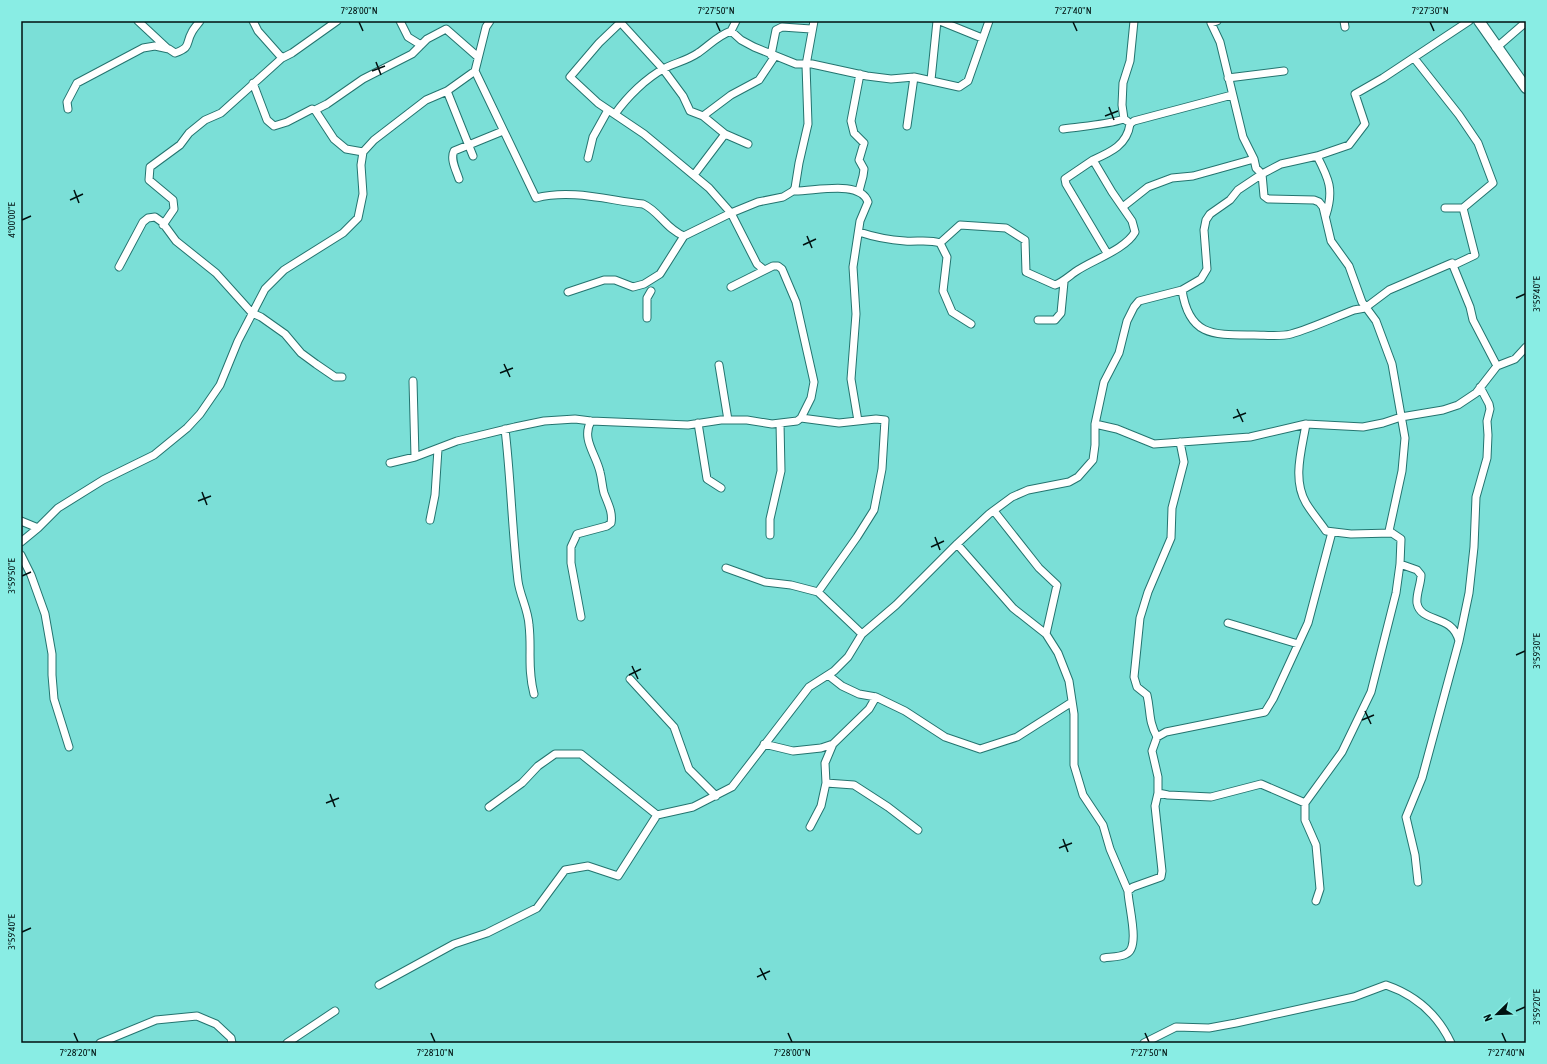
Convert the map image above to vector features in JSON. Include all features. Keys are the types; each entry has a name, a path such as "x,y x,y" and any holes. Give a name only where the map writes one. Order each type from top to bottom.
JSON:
{"street":[{"path":"138,21 169,49"},
{"path":"68,109 67,102 77,83 142,48 155,46 175,52 184,49 188,45 192,32 200,21"},
{"path":"253,21 258,30 282,58"},
{"path":"164,225 174,209 173,200 149,180 150,167 180,145 189,133 205,120 221,113 252,83 282,58 292,53 337,21"},
{"path":"400,21 408,36 421,45"},
{"path":"490,21 486,27 475,71 536,198 551,194 568,194 643,204 650,207 667,226 684,236"},
{"path":"588,158 593,137 612,112 663,69 698,53 721,35 731,31 736,21"},
{"path":"568,292 604,280 615,280 633,287 644,284 654,278 667,265 684,236 731,213 758,202 783,197 793,191 795,188 808,124 806,65 811,29 814,21"},
{"path":"931,80 939,21 982,38"},
{"path":"731,31 741,40 773,56 796,64 812,64 891,79 914,78 931,80 953,86 964,85 968,81 989,21"},
{"path":"1107,253 1066,184 1065,178 1093,160 1112,152 1128,136 1127,122 1122,105 1123,83 1130,61 1134,21"},
{"path":"379,985 454,944 487,933 538,908 565,870 588,866 618,876 657,815 693,807 732,787 809,686 828,675 848,657 862,634 896,605 957,544 1012,497 1028,490 1069,482 1078,477 1093,460 1095,424 1104,382 1119,354 1127,321 1134,306 1139,301 1182,290 1196,283 1207,269 1204,230 1206,220 1210,214 1230,200 1238,190 1262,174 1281,164 1318,156 1350,145 1365,124 1355,94 1414,58 1469,21"},
{"path":"1479,21 1496,48 1526,88"},
{"path":"748,144 725,134 703,116 690,111 683,96 663,69 621,22 599,43 570,78 612,112 644,134 694,175 731,213 757,264 763,269"},
{"path":"1213,22 1220,42 1243,137 1254,159 1256,168 1262,174 1264,196 1268,199 1314,200 1319,202 1326,215 1332,241 1348,266 1365,308 1376,321 1392,364 1405,438 1402,470 1389,531 1401,539 1400,564 1396,592 1370,692 1342,752 1305,803 1305,820 1316,845 1320,889 1316,901"},
{"path":"1496,48 1526,22"},
{"path":"703,116 731,95 759,80 773,56 776,30 782,27 811,29"},
{"path":"252,83 267,120 274,126 288,122 312,109 315,110 327,104 363,79 412,54 427,39 446,29 478,58"},
{"path":"1414,58 1459,115 1478,143 1493,183 1463,208 1445,208"},
{"path":"21,542 58,508 103,480 154,455 188,428 204,409 220,385 238,341 265,289 284,270 344,234 358,218 363,194 361,165 363,152 374,140 426,100 447,91 475,71"},
{"path":"1228,78 1284,71"},
{"path":"859,191 864,169 859,160 864,143 854,133 851,122 860,74"},
{"path":"907,126 914,78"},
{"path":"447,91 473,156"},
{"path":"1063,129 1104,122 1134,121 1232,95"},
{"path":"315,110 334,139 346,149 363,152"},
{"path":"459,179 452,155 454,151 503,131"},
{"path":"694,175 725,134"},
{"path":"1318,156 1329,177 1330,201 1326,215"},
{"path":"1124,206 1148,187 1172,178 1193,176 1254,159"},
{"path":"940,243 960,225 1006,228 1025,240 1026,272 1055,285 1064,282 1075,271 1125,243 1135,232 1132,221 1124,206 1120,204 1093,160"},
{"path":"793,191 806,192 842,188 859,191 866,197 868,202 860,221 853,267 853,291 856,314 851,379 858,421"},
{"path":"1182,290 1186,309 1191,320 1201,328 1217,334 1290,335 1354,310 1365,308 1389,290 1447,264 1452,263 1454,265 1475,254 1463,208"},
{"path":"119,267 143,222 148,218 155,217 164,225 176,241 216,273 252,313 261,316 285,334 301,353 316,364 335,377 342,377"},
{"path":"858,232 874,237 904,241 935,241 940,243 947,257 943,291 952,312 971,324"},
{"path":"1454,265 1470,306 1473,320 1497,366"},
{"path":"390,463 415,457 457,441 544,421 575,419 591,421 688,424 728,420 780,423 797,421 801,418 811,398 814,382 796,302 782,269 778,266 773,266 763,269 731,286"},
{"path":"647,318 648,298 654,278"},
{"path":"1038,320 1055,320 1061,313 1064,282"},
{"path":"644,284 651,291"},
{"path":"1095,424 1117,429 1154,444 1250,437 1306,424 1363,427 1383,423 1401,417 1443,410 1458,405 1476,393 1497,366 1515,358 1526,347"},
{"path":"719,365 728,420"},
{"path":"413,380 415,457"},
{"path":"1418,882 1415,855 1406,817 1422,778 1459,641 1469,593 1474,547 1476,497 1487,458 1487,421 1490,410 1489,404 1480,386"},
{"path":"801,418 839,423 876,419 885,420 882,469 874,510 857,538 818,592"},
{"path":"581,617 571,563 571,547 577,534 607,526 611,523 612,518 611,509 604,492 600,470 593,456 587,436 591,421"},
{"path":"698,423 707,479 721,488"},
{"path":"770,535 770,519 781,471 780,423"},
{"path":"1306,424 1299,464 1300,488 1306,503 1326,531 1351,534 1392,532"},
{"path":"505,430 512,488 514,543 520,595 528,612 530,626 529,676 534,694"},
{"path":"1157,737 1148,716 1150,706 1148,695 1137,687 1134,677 1140,618 1148,592 1171,538 1172,508 1184,462 1180,442"},
{"path":"430,520 435,495 438,449"},
{"path":"994,511 1039,568 1057,585 1046,634"},
{"path":"21,521 38,528"},
{"path":"1128,891 1133,887 1161,878 1162,871 1155,806 1158,793 1158,777 1152,751 1157,737 1166,732 1265,712 1273,699 1308,623 1332,532"},
{"path":"957,544 1013,608 1046,634 1058,653 1069,681 1072,702 1074,764 1078,780 1083,795 1103,825 1110,849 1128,891 1134,941 1132,949 1126,954 1104,958"},
{"path":"21,555 31,576 46,621 52,654 54,699 70,747"},
{"path":"1400,564 1417,570 1421,575 1417,600 1420,610 1434,619 1449,624 1458,635 1459,641"},
{"path":"726,568 765,582 791,585 818,592 862,634"},
{"path":"1228,623 1298,644"},
{"path":"828,675 842,686 859,694 876,697 905,711 945,737 980,749 1017,737 1072,702"},
{"path":"630,679 674,727 688,769 716,796"},
{"path":"810,827 821,806 826,783 825,763 833,744 869,709 876,697"},
{"path":"764,744 793,751 821,748 833,744"},
{"path":"488,807 522,783 538,766 555,754 581,754 657,815"},
{"path":"826,783 854,785 888,806 918,830"},
{"path":"1158,793 1168,795 1211,797 1261,784 1305,803"},
{"path":"1144,1043 1176,1027 1209,1028 1236,1023 1354,997 1386,985 1408,994 1431,1013 1445,1031 1450,1043"},
{"path":"287,1043 335,1011"},
{"path":"100,1043 156,1020 197,1016 216,1024 231,1038 232,1043"}]}
